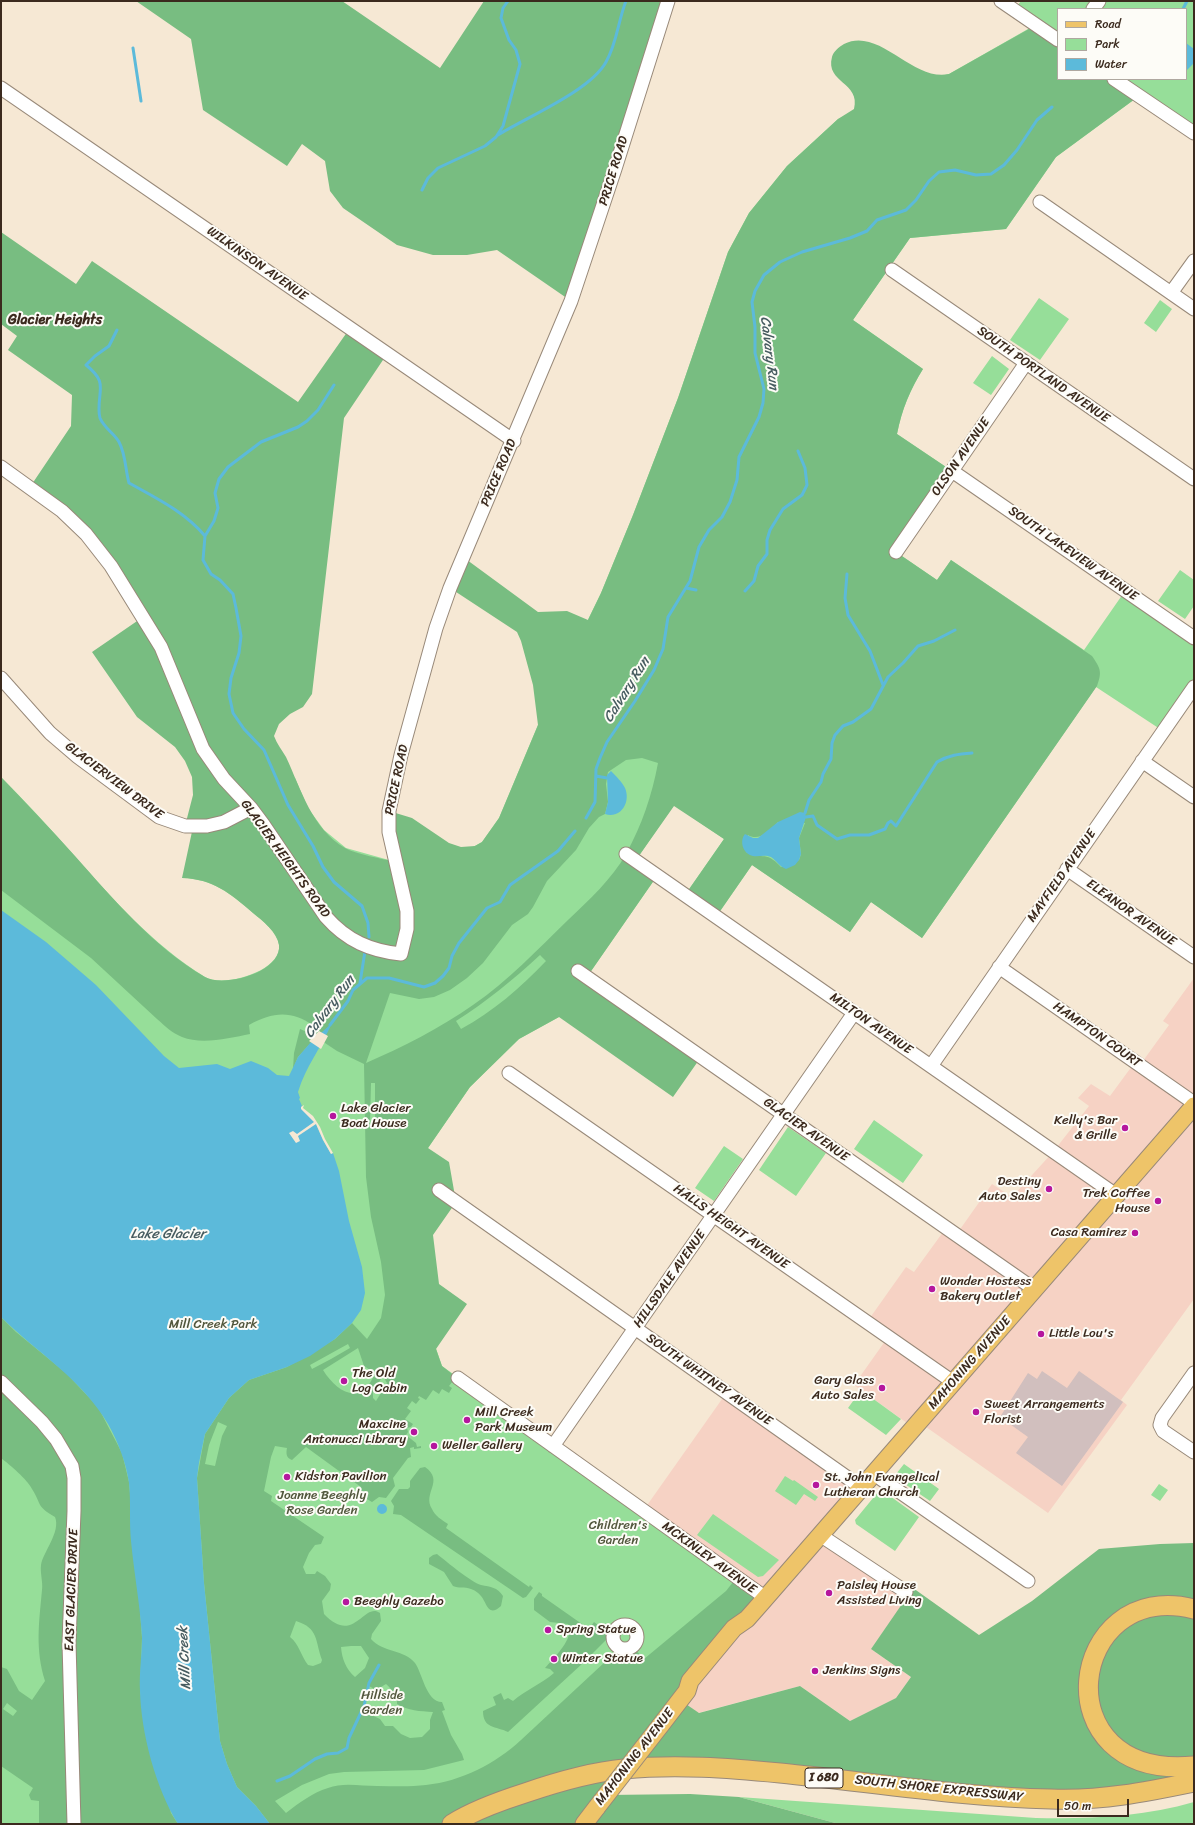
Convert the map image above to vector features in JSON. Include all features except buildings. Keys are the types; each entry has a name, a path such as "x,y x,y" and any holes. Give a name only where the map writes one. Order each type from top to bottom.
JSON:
{"highway":[{"path":"1194,1609 1181,1606 1159,1606 1142,1610 1119,1623 1098,1648 1089,1670 1088,1700 1092,1715 1098,1728 1114,1746 1132,1758 1150,1765 1175,1768 1194,1766"},
{"name":"SOUTH SHORE EXPRESSWAY","path":"456,1821 503,1800 583,1776 624,1769 655,1767 759,1771 896,1787 1051,1799 1128,1795 1194,1782"}],"main road":[{"name":"MAHONING AVENUE","path":"584,1824 687,1691 690,1681 734,1628 747,1620 1194,1106"}],"street":[{"name":"PRICE ROAD","path":"401,954 407,929 407,911 389,832 389,811 401,754 436,628 450,588 564,322 581,274 668,1"},
{"path":"1001,1 1057,39"},
{"path":"1115,80 1194,134"},
{"name":"WILKINSON AVENUE","path":"1,88 514,441"},
{"path":"1040,202 1194,309"},
{"path":"1171,293 1194,261"},
{"name":"SOUTH PORTLAND AVENUE","path":"892,270 1194,479"},
{"name":"OLSON AVENUE","path":"896,552 1026,363"},
{"name":"GLACIER HEIGHTS ROAD","path":"1,467 62,511 86,534 111,566 160,647 173,672 203,749 224,779 251,808 330,921 360,944 381,952 401,954"},
{"name":"SOUTH LAKEVIEW AVENUE","path":"952,471 1194,638"},
{"name":"GLACIERVIEW DRIVE","path":"1,678 50,732 78,757 159,817 184,826 208,826 224,822 251,808"},
{"name":"MAYFIELD AVENUE","path":"930,1066 1194,686"},
{"path":"1142,761 1194,797"},
{"name":"MILTON AVENUE","path":"626,854 1116,1195"},
{"name":"ELEANOR AVENUE","path":"1067,869 1194,957"},
{"name":"HAMPTON COURT","path":"999,967 1194,1103"},
{"name":"GLACIER AVENUE","path":"578,971 1034,1289"},
{"name":"HILLSDALE AVENUE","path":"553,1446 854,1013"},
{"name":"HALLS HEIGHT AVENUE","path":"508,1073 953,1382"},
{"name":"SOUTH WHITNEY AVENUE","path":"438,1190 862,1488"},
{"path":"1194,1373 1162,1418 1160,1425 1163,1431 1194,1452"},
{"name":"MCKINLEY AVENUE","path":"458,1378 766,1598"},
{"name":"EAST GLACIER DRIVE","path":"1,1382 42,1422 56,1439 72,1466 74,1478 69,1643 74,1824"},
{"path":"874,1474 1028,1581"},
{"path":"820,1535 906,1592"}],"shaded area":[{"path":"1194,978 1194,1299 1121,1400 1127,1405 1048,1513 919,1422 914,1428 854,1385 888,1337 867,1322 906,1267 914,1272 946,1228 956,1235 992,1184 1012,1197 1053,1152 1089,1106 1078,1098 1091,1084 1110,1096 1135,1062 1140,1065 1169,1025 1163,1021"},
{"path":"1042,1371 1067,1388 1079,1371 1123,1402 1062,1486 1016,1453 1028,1437 1000,1417 1028,1373 1037,1379"},
{"path":"727,1392 862,1488 820,1535 909,1595 871,1649 911,1677 896,1698 850,1721 800,1686 698,1713 680,1700 643,1511"}],"green space":[{"path":"136,1 342,1 440,68 484,1 668,1 571,301 497,250 467,255 433,255 397,245 343,208 330,191 325,161 302,144 287,166 203,110 191,39"},
{"name":"Mill Creek Park","path":"1021,1 1194,1 1194,133 1139,96 1056,157 1006,229 910,238 853,320 923,369 907,400 901,416 897,434 952,471 896,552 937,580 951,560 1084,650 1125,591 1194,638 1194,687 1163,731 1096,687 922,938 871,902 850,932 752,865 716,917 685,895 724,839 674,805 636,860 657,876 559,1017 519,1039 470,1087 428,1148 429,1328 442,1366 766,1598 607,1795 650,1824 1,1824 1,777 117,903 150,935 186,964 205,977 214,980 238,979 262,969 271,963 277,954 279,945 278,940 273,931 265,923 229,893 203,881 182,878 295,778 308,808 324,830 346,848 396,862 460,854 482,842 499,818 548,701 601,593 678,398 728,252 749,213 787,166 838,119 921,80 949,74 1035,25 1014,10"},
{"name":"Mill Creek Park","path":"1036,25 1057,39 1057,80 1115,80 1139,96 1056,157 1006,229 910,238 853,320 923,369 907,400 901,416 897,434 952,471 896,552 937,580 951,560 1092,656 1100,671 1097,686 922,938 871,902 850,932 752,865 716,917 685,895 724,839 674,806 636,860 657,876 587,977 701,1057 673,1097 559,1017 519,1039 470,1087 428,1148 449,1162 456,1202 433,1235 439,1284 467,1304 436,1349 442,1366 456,1377 449,1386 452,1388 449,1393 442,1389 439,1394 433,1390 426,1400 419,1396 418,1398 420,1399 416,1404 412,1401 407,1408 411,1411 405,1419 413,1424 411,1427 407,1428 408,1432 406,1435 416,1443 417,1447 421,1446 421,1448 410,1448 411,1457 408,1458 393,1478 395,1486 386,1498 379,1497 372,1502 360,1495 361,1487 306,1447 292,1460 287,1455 287,1448 275,1446 271,1457 264,1491 272,1496 271,1501 324,1537 321,1544 315,1545 309,1553 303,1567 306,1574 315,1574 317,1571 325,1576 331,1584 330,1590 322,1601 324,1614 334,1623 343,1626 351,1625 374,1611 380,1613 381,1621 372,1634 371,1639 381,1646 411,1659 415,1663 428,1692 437,1701 442,1702 445,1710 442,1711 451,1735 464,1760 424,1770 344,1772 329,1774 302,1785 275,1801 286,1813 311,1795 334,1786 426,1785 452,1780 477,1770 489,1764 511,1749 620,1648 628,1648 632,1646 644,1659 726,1591 737,1577 766,1598 680,1700 699,1713 800,1686 850,1721 896,1698 911,1677 871,1649 913,1588 979,1635 1032,1601 1099,1549 1194,1543 1194,1782 1128,1795 627,1769 607,1795 690,1794 739,1797 839,1824 270,1824 256,1806 237,1787 227,1764 220,1741 204,1583 197,1478 205,1434 229,1398 249,1380 287,1367 335,1339 352,1323 367,1339 381,1318 385,1295 381,1262 371,1217 366,1177 364,1064 337,1051 316,1037 298,1057 293,1069 294,1053 300,1029 309,1033 314,1026 298,1017 290,1015 274,1015 249,1025 250,1034 207,1041 182,1037 163,1024 91,958 1,890 1,777 48,826 120,906 152,937 186,965 205,977 214,980 238,979 262,970 271,963 277,955 279,945 273,931 237,899 212,884 182,878 193,827 185,826 193,795 192,777 185,761 175,747 137,717 92,652 143,617 111,566 30,487 71,426 72,395 8,350 17,336 1,324 1,232 76,284 92,261 298,402 350,328 387,354 344,418 312,694 303,707 290,714 279,724 274,736 286,757 309,807 324,830 345,848 362,854 396,862 389,811 412,818 449,843 461,847 475,846 482,842 499,818 538,725 533,685 521,641 517,632 450,588 463,557 538,612 567,611 588,620 601,593 633,515 678,398 728,252 749,213 787,166 838,119 854,109 855,100 853,93 833,72 831,66 834,53 844,44 857,40 870,42 922,70 936,74 949,74","holes":["642,758 658,763 653,787 642,821 626,854 607,881 522,964 486,996 434,1029 407,1044 366,1063 390,993 419,999 434,997 450,990 467,978 483,963 512,925 528,914 547,881 576,850 589,828 599,817 605,814 608,802 606,784 608,772 626,760","778,822 805,823 799,838 801,854 799,860 781,867 771,858 755,856 746,852 748,835 752,837 760,836","540,955 546,961 527,980 495,1007 461,1029 456,1021 489,998","371,1083 375,1083 375,1125 370,1125","348,1344 350,1348 312,1369 310,1365","358,1348 364,1366 375,1373 370,1383 364,1390 357,1393 350,1393 336,1385 323,1370","383,1376 387,1383 376,1401 373,1398 373,1391","218,1422 227,1426 222,1436 215,1466 205,1464 209,1445","296,1621 309,1627 317,1641 322,1660 321,1663 313,1666 308,1665 290,1637","361,1646 369,1658 365,1668 355,1677 343,1660 341,1647","386,1684 394,1693 397,1704 410,1709 433,1712 430,1720 430,1729 422,1737 410,1738 401,1734 393,1726 385,1726 380,1719 363,1711 369,1686 376,1690"]},
{"path":"1039,298 1069,319 1040,360 1010,340"},
{"path":"1160,300 1172,309 1156,332 1144,323"},
{"path":"992,356 1009,369 991,395 973,383"},
{"path":"1180,570 1194,580 1194,606 1185,619 1158,601"},
{"path":"874,1120 923,1155 903,1183 854,1149"},
{"path":"788,1127 826,1153 796,1196 759,1170"},
{"path":"724,1146 743,1159 714,1201 695,1188"},
{"path":"1,1317 16,1332 66,1373 98,1407 122,1453 129,1482 139,1595 142,1638 140,1692 171,1813 178,1824 39,1824 39,1801 31,1800 29,1795 33,1788 1,1766 1,1667 7,1669 19,1691 32,1700 45,1681 39,1647 42,1587 41,1565 54,1535 56,1523 55,1517 42,1508 26,1481 1,1458","holes":["7,1703 17,1711 13,1716 3,1709"]},
{"path":"861,1390 901,1419 886,1435 848,1408"},
{"path":"904,1464 939,1489 930,1501 896,1478 896,1474"},
{"path":"425,1467 431,1472 433,1477 430,1503 435,1514 448,1524 446,1528 529,1587 530,1585 533,1588 526,1597 523,1598 401,1515 393,1514 394,1506 391,1501 399,1489 408,1489 410,1487 410,1481 420,1468"},
{"path":"785,1476 793,1481 794,1480 818,1497 815,1501 804,1494 796,1505 775,1491"},
{"path":"1159,1484 1168,1490 1160,1501 1151,1495"},
{"path":"883,1491 919,1517 895,1551 856,1524 855,1520 878,1492"},
{"path":"713,1514 779,1560 763,1576 758,1577 697,1535"},
{"path":"437,1554 471,1580 481,1585 494,1588 498,1591 503,1596 501,1606 497,1609 491,1610 488,1608 481,1596 472,1589 453,1586 444,1572 429,1564 429,1558"},
{"path":"539,1592 542,1596 589,1629 594,1622 608,1633 608,1638 508,1732 488,1724 485,1721 483,1711 496,1705 493,1697 501,1693 504,1700 508,1698 513,1701 554,1673 550,1669 545,1668 558,1654 569,1635 570,1629 568,1624 550,1622 534,1610 534,1599"},
{"path":"739,1797 1036,1818 1116,1816 1155,1811 1194,1802 1194,1824 839,1824"}],"water":[{"path":"1187,44 1194,49 1194,63 1187,70"},
{"path":"611,771 624,786 627,793 627,799 626,804 620,812 611,815 605,814 608,802 607,775"},
{"path":"800,812 805,813 806,817 799,838 801,854 795,865 786,869 771,857 753,856 744,850 742,840 745,834 753,838 758,838 778,822"},
{"name":"Lake Glacier","path":"1,910 46,942 96,985 164,1056 179,1068 217,1064 230,1069 251,1061 268,1068 277,1075 289,1076 298,1057 311,1042 332,1023 309,1065 298,1092 301,1107 316,1124 331,1154 333,1153 339,1171 349,1221 362,1267 365,1293 361,1310 352,1323 335,1339 310,1356 287,1367 249,1380 229,1398 205,1434 197,1478 204,1583 220,1741 227,1764 237,1787 256,1806 270,1824 178,1824 170,1810 151,1760 143,1725 140,1684 142,1637 131,1541 129,1483 121,1452 108,1424 85,1393 1,1317"},
{"path":"380,1504 384,1504 386,1505 386,1513 380,1514 377,1511 377,1507"}],"pier":[{"path":"319,1031 328,1036 321,1049 309,1041"},
{"path":"304,1105 303,1108 313,1116 333,1153 331,1154 316,1124 298,1136 300,1141 296,1143 289,1133 293,1131 297,1134 314,1122 301,1109"}],"waterway":[{"path":"422,190 428,178 438,168 485,146 496,137 503,126 520,64 516,50 509,40 501,18 503,8 508,1"},
{"path":"498,135 557,103 598,73 610,55 626,1"},
{"name":"Calvary Run","path":"1184,8 1187,1"},
{"path":"133,48 141,101"},
{"name":"Calvary Run","path":"586,818 595,802 596,769 600,758 607,742 654,670 663,649 668,617 690,581 699,547 709,530 722,517 730,502 737,480 739,457 759,417 763,403 764,389 755,353 755,327 752,302 755,291 764,275 780,262 802,252 850,238 867,231 877,220 906,210 916,200 929,181 939,172 955,170 976,175 991,174 1004,165 1017,150 1037,120 1052,107"},
{"path":"117,330 109,346 95,356 86,365 93,371 99,381 100,418 104,425 119,442 124,457 129,483 160,500 179,513 197,527 205,536"},
{"path":"334,385 318,410 307,421 298,427 261,442 228,467 219,479 215,493 218,508 214,521 205,536 203,560 211,574 220,580 233,594 236,608 241,636 239,653 231,678 229,694 233,713 244,729 264,750 288,805 313,846 323,867 334,882 362,906 368,923 369,937"},
{"path":"745,591 754,581 758,566 767,554 767,540 770,530 783,509 802,495 807,485 805,468 798,451"},
{"path":"847,574 845,598 848,615 870,651 883,685"},
{"path":"686,588 696,590"},
{"path":"805,813 809,800 821,782 823,774 831,759 832,743 835,735 843,726 853,722 871,709 888,677 918,646 934,641 955,630"},
{"path":"806,817 813,816 817,825 837,839 850,835 869,835 885,829 891,821 896,826 937,762 954,755 972,753"},
{"path":"596,776 607,778"},
{"name":"Calvary Run","path":"330,1025 348,1001 353,990 367,978 389,978 424,987 435,983 449,968 452,956 459,943 487,908 500,902 510,885 558,851 575,831"},
{"path":"360,983 365,951"},
{"path":"277,1781 290,1776 315,1759 327,1754 338,1753 347,1748 349,1738 364,1706 369,1683 379,1665"}],"place":[{"name":"Lake Glacier Boat House","path":"333,1116"},
{"name":"Kelly's Bar & Grille","path":"1125,1128"},
{"name":"Destiny Auto Sales","path":"1049,1189"},
{"name":"Trek Coffee House","path":"1158,1201"},
{"name":"Casa Ramirez","path":"1135,1233"},
{"name":"Wonder Hostess Bakery Outlet","path":"932,1289"},
{"name":"Little Lou's","path":"1041,1334"},
{"name":"The Old Log Cabin","path":"344,1381"},
{"name":"Gary Glass Auto Sales","path":"882,1388"},
{"name":"Sweet Arrangements Florist","path":"976,1412"},
{"name":"Mill Creek Park Museum","path":"467,1420"},
{"name":"Maxcine Antonucci Library","path":"414,1432"},
{"name":"Weller Gallery","path":"434,1446"},
{"name":"Kidston Pavilion","path":"287,1477"},
{"name":"St. John Evangelical Lutheran Church","path":"816,1485"},
{"name":"Paisley House Assisted Living","path":"829,1593"},
{"name":"Beeghly Gazebo","path":"346,1602"},
{"name":"Spring Statue","path":"548,1630"},
{"name":"Winter Statue","path":"554,1659"},
{"name":"Jenkins Signs","path":"815,1671"}],"district":[{"name":"Glacier Heights","path":"55,320"}],"park label":[{"name":"Joanne Beeghly Rose Garden","path":"322,1504"},
{"name":"Children's Garden","path":"618,1534"},
{"name":"Hillside Garden","path":"382,1704"}],"water label":[{"name":"Mill Creek","path":"185,1658"}]}
